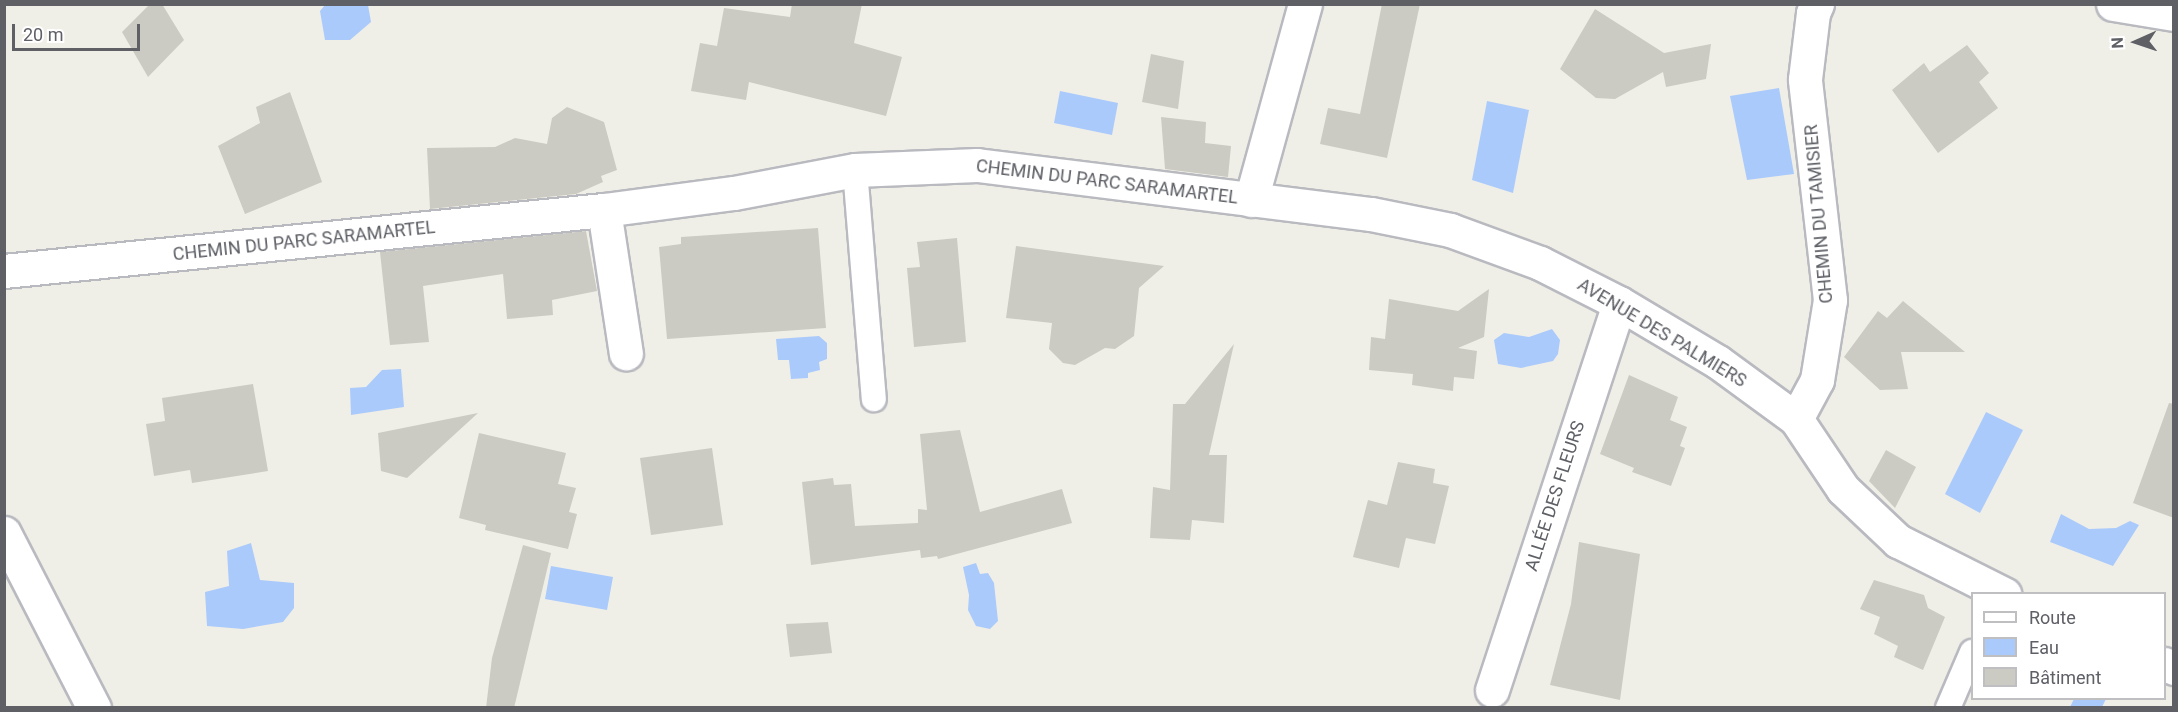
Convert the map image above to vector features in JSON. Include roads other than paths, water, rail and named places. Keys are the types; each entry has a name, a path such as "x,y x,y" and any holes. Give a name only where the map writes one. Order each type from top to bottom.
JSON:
{"street":[{"path":"1251,200 1305,4"},
{"name":"CHEMIN DU TAMISIER","path":"1796,419 1817,380 1830,300 1805,79 1817,4"},
{"path":"2113,4 2174,14"},
{"name":"CHEMIN DU PARC SARAMARTEL","path":"4,271 604,210 734,193 855,170 977,165 1251,200"},
{"name":"AVENUE DES PALMIERS","path":"1251,200 1371,214 1450,230 1540,263 1619,303 1718,362 1796,419 1843,489 1898,541 1999,592"},
{"path":"604,210 626,353"},
{"name":"ALLÉE DES FLEURS","path":"1492,690 1619,303"},
{"path":"4,533 94,708"}],"lane":[{"path":"855,170 874,399"},
{"path":"1948,708 1971,654"}],"water":[{"path":"325,5 368,5 371,22 350,40 325,40 320,11"},
{"path":"1779,88 1794,174 1747,180 1730,96"},
{"path":"1060,91 1118,103 1112,135 1054,123"},
{"path":"1487,101 1529,110 1513,193 1472,180"},
{"path":"1552,329 1560,340 1558,354 1553,361 1521,368 1498,364 1494,340 1504,333 1529,337"},
{"path":"819,336 827,343 827,359 819,362 820,370 808,373 808,378 791,379 789,360 778,360 776,339"},
{"path":"401,369 404,407 351,415 350,388 366,387 382,370"},
{"path":"1986,412 2023,430 1980,513 1945,494"},
{"path":"2061,514 2089,529 2116,528 2130,521 2139,525 2113,566 2050,542"},
{"path":"251,543 260,580 294,583 294,608 283,622 243,629 207,626 205,592 229,586 227,551"},
{"path":"976,563 980,574 988,573 994,583 998,621 990,629 976,626 968,610 969,595 963,567"},
{"path":"551,566 613,577 607,610 545,599"},
{"path":"2073,700 2106,700 2102,707 2070,707"}]}
